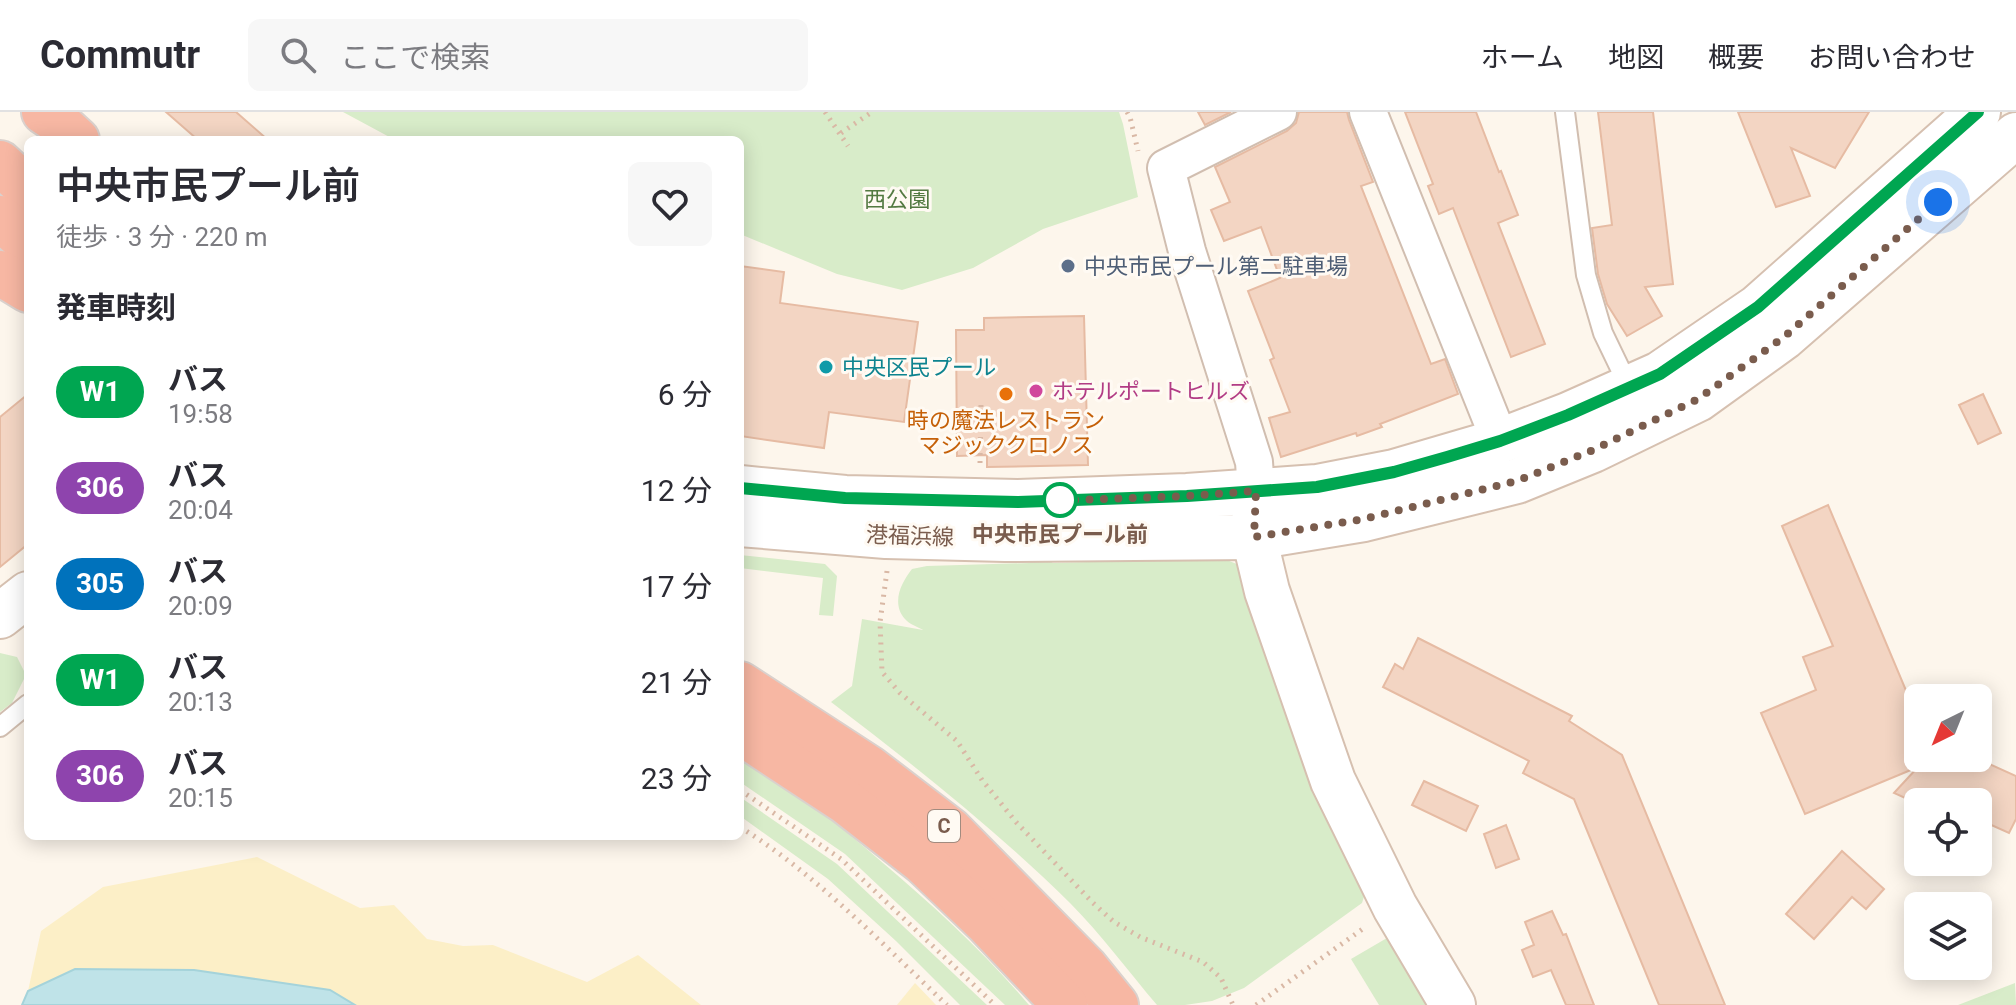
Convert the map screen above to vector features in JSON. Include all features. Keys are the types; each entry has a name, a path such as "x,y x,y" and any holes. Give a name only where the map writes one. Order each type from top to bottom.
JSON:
{"highway":[{"path":"23,112 49,136"},
{"path":"44,112 73,136"},
{"path":"0,161 24,183"},
{"path":"0,218 24,239"},
{"path":"0,273 24,288"},
{"name":"C","path":"744,687 869,768 950,830 1086,968 1116,1005"},
{"path":"744,735 846,802 923,862 987,923 1065,1005"}],"street":[{"path":"1278,112 1166,168 1187,251 1254,462 1254,537 1267,591 1333,781 1395,907 1453,1005"},
{"path":"1368,112 1500,441"},
{"name":"港福浜線","path":"744,488 845,498 1018,502 1187,496 1317,487 1394,472 1500,441 1660,374 1758,307 1978,112"},
{"name":"港福浜線","path":"744,524 886,536 1005,539 1254,537 1364,519 1517,481 1593,450 1698,399 1784,337 2016,135"},
{"path":"0,212 24,233"},
{"path":"0,616 24,597"}],"lane":[{"path":"1565,112 1586,275 1603,333 1629,387"},
{"path":"0,727 24,707"}],"path":[{"path":"825,112 848,146"},
{"path":"841,133 872,112"},
{"path":"980,472 981,402"},
{"path":"888,563 880,622 882,672 900,693 957,741 982,780 1016,822 1093,903 1114,922 1140,937 1203,962 1221,978 1233,1005"},
{"path":"744,793 841,859 995,1005"},
{"path":"744,830 773,848 821,888 947,1005"},
{"path":"1256,1005 1395,907"}],"green space":[{"name":"西公園","path":"343,112 1119,112 1138,197 1043,229 973,268 902,290 837,274 744,236 744,136 388,136"},
{"path":"744,555 825,564 837,576 833,616 819,615 823,578 744,568"},
{"path":"1039,558 1053,563 1222,558 1244,567 1368,884 1362,903 1244,988 1212,1001 1157,1005 1093,927 1042,876 954,799 831,702 852,686 862,619 923,630 907,621 899,606 901,587 912,569 1029,563"},
{"path":"0,653 17,657 24,671 24,679 12,703 0,712"},
{"path":"744,758 814,806 902,880 977,949 1029,1005 1005,1005 845,854 744,785"},
{"path":"744,800 837,864 987,1005 960,1005 828,879 744,819"},
{"path":"1387,938 1402,941 1438,1005 1379,1005 1351,959"},
{"path":"2015,983 2016,1005 1958,1005"}],"sand":[{"path":"257,857 360,908 394,905 427,939 463,946 493,945 587,982 638,955 701,1005 333,1005 28,991 41,931 103,887"},
{"path":"915,983 936,1005 897,1005"}],"water":[{"path":"75,969 194,970 330,990 355,1005 22,1005 28,991"}],"building":[{"path":"166,112 236,112 263,136 193,136"},
{"path":"1198,112 1231,112 1205,125"},
{"path":"1299,112 1347,112 1373,182 1361,186 1431,364 1445,359 1458,394 1357,436 1356,433 1281,457 1269,418 1290,412 1270,360 1274,358 1248,291 1280,278 1261,227 1224,241 1211,210 1230,202 1215,167 1287,131 1296,123"},
{"path":"1405,112 1476,112 1518,215 1498,223 1545,344 1511,357 1453,208 1439,214 1428,186 1433,184"},
{"path":"1598,112 1653,112 1673,284 1645,287 1662,316 1627,336 1607,304 1598,274 1592,228 1612,225"},
{"path":"1738,112 1869,112 1835,168 1791,148 1810,196 1776,207"},
{"name":"中央区民プール","path":"744,267 784,272 780,303 918,322 904,422 829,412 824,448 744,437"},
{"name":"ホテルポートヒルズ","path":"1084,316 1088,465 987,467 987,455 957,456 956,330 984,330 984,318"},
{"path":"1983,394 2001,433 1978,444 1959,405"},
{"path":"24,397 24,547 0,567 0,417"},
{"path":"1828,505 1904,686 1906,772 1805,814 1761,713 1816,690 1803,657 1833,646 1782,526"},
{"path":"1418,638 1572,716 1569,721 1622,755 1725,1005 1659,1005 1574,799 1523,773 1529,761 1383,687 1395,664 1403,669"},
{"path":"1992,765 2016,776 2016,819 2009,833 1992,825 1992,788 1904,788 1904,798 1894,793 1913,772 1992,772"},
{"path":"1424,781 1478,806 1466,831 1412,805"},
{"path":"1506,825 1519,859 1496,868 1484,834"},
{"path":"1842,851 1884,889 1866,909 1852,897 1814,939 1786,914"},
{"path":"1552,911 1563,935 1566,934 1594,1005 1566,1005 1551,970 1533,977 1522,950 1534,945 1525,922"}],"bus line":[{"name":"W1","path":"744,488 845,498 1018,502 1187,496 1317,487 1394,472 1500,441 1660,374 1758,307 1978,112"}],"place":[{"name":"中央市民プール第二駐車場","path":"1068,266"},
{"name":"中央区民プール","path":"826,367"},
{"name":"ホテルポートヒルズ","path":"1036,391"},
{"name":"時の魔法レストラン マジッククロノス","path":"1006,394"},
{"name":"中央市民プール前","path":"1060,500"}],"route":[{"path":"1060,500 1046,501 1256,491 1254,537 1364,519 1517,481 1593,450 1698,399 1784,337 1938,202"}]}
